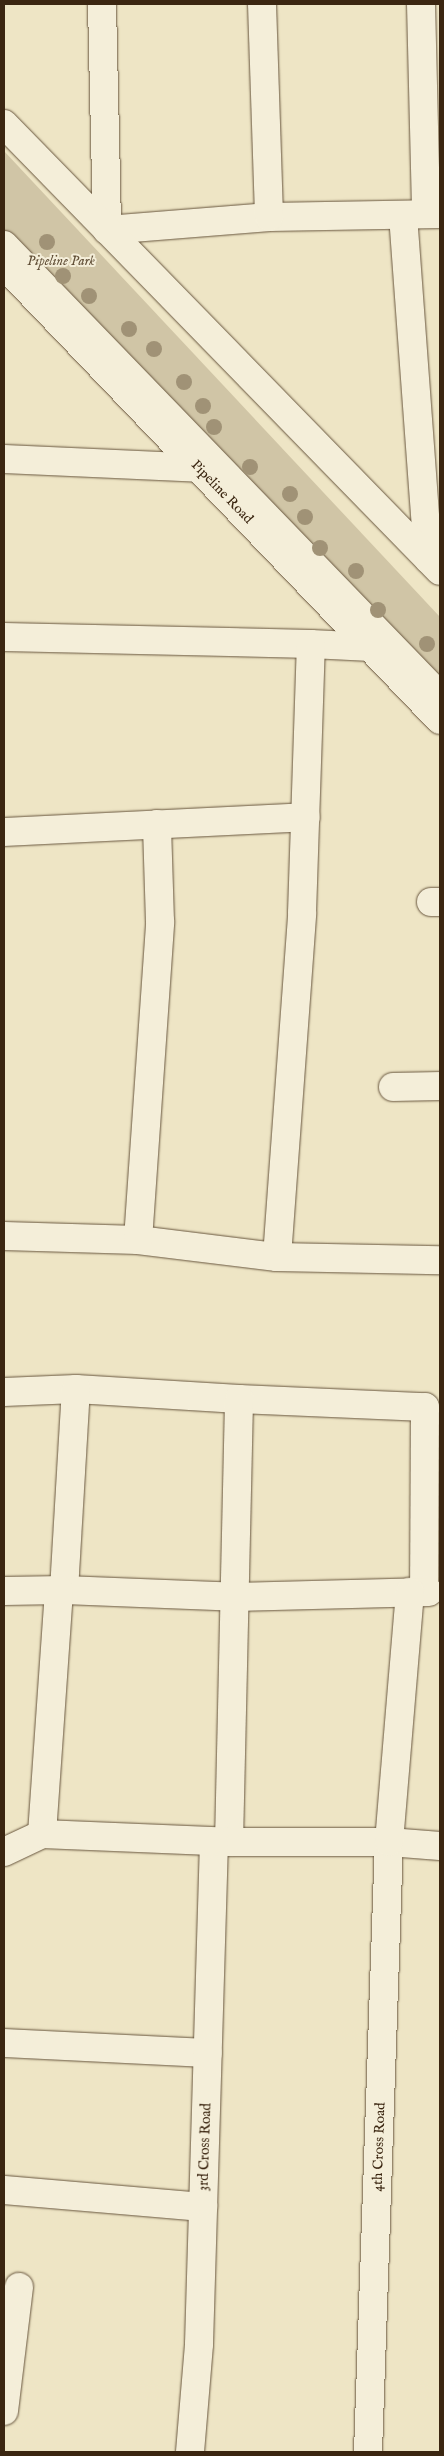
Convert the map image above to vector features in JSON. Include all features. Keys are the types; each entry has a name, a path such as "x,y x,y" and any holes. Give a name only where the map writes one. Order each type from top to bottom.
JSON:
{"street":[{"path":"102,4 107,230"},
{"path":"262,4 269,217"},
{"path":"421,4 423,215 434,565"},
{"path":"4,124 434,565"},
{"path":"4,134 440,585"},
{"path":"107,230 269,217 423,215"},
{"path":"4,245 440,696"},
{"name":"Pipeline Road","path":"4,265 440,720"},
{"path":"4,459 199,468"},
{"path":"4,637 371,647"},
{"path":"277,1257 302,913 311,644"},
{"path":"4,832 306,817"},
{"path":"138,1240 160,922 157,824"},
{"path":"393,1087 440,1086"},
{"path":"4,1236 138,1240 277,1257 440,1260"},
{"path":"42,1834 76,1389"},
{"path":"4,1392 76,1389 239,1399"},
{"name":"4th Cross Road","path":"239,1399 425,1407 425,1592 389,1842 368,2452"},
{"name":"3rd Cross Road","path":"190,2452 198,2344 208,2053 222,1842 235,1597 239,1399"},
{"path":"4,1591 61,1590 235,1597 425,1592"},
{"path":"4,1852 42,1834 222,1842 389,1842 440,1846"},
{"path":"4,2043 208,2053"},
{"path":"4,2190 203,2207"},
{"path":"4,2411 20,2287"}],"green space":[{"name":"Pipeline Park","path":"4,151 440,617 440,702 4,250"}]}
